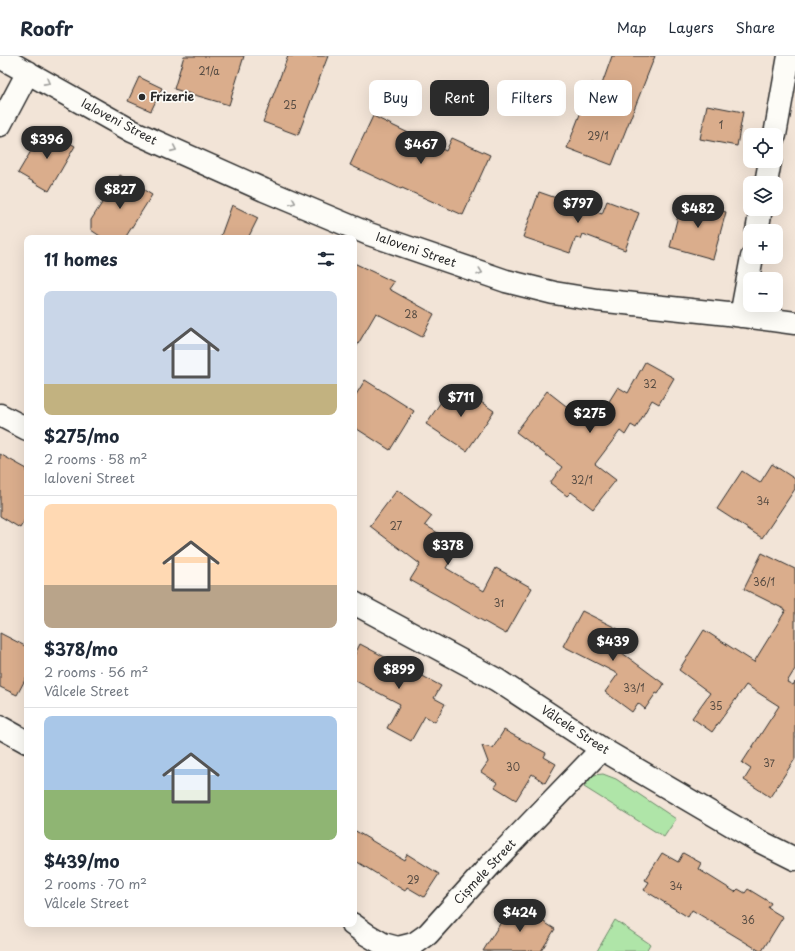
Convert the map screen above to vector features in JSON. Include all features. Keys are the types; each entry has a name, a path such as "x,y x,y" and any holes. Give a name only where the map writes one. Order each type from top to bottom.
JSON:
{"street":[{"path":"775,128 789,56"},
{"name":"Ialoveni Street","path":"0,57 132,130 264,190 369,234 506,281 554,293 597,300 795,323"},
{"path":"0,126 28,72"},
{"path":"741,316 751,264"},
{"path":"0,415 24,427"},
{"name":"Vâlcele Street","path":"357,605 497,680 602,749 751,836 795,859"},
{"path":"0,728 24,740"},
{"name":"Cișmele Street","path":"356,927 383,944 398,948 414,944 428,934 494,862 602,749"}],"green space":[{"path":"603,774 616,779 676,819 664,837 584,787 593,775"},
{"path":"615,920 650,944 646,951 597,951"}],"building":[{"path":"184,56 244,56 229,105 174,89"},
{"path":"288,56 328,56 298,135 263,122"},
{"path":"612,56 655,56 632,114 632,80 603,80"},
{"path":"139,77 162,88 151,111 128,101"},
{"path":"707,105 743,112 737,146 700,139"},
{"path":"373,116 446,151 452,138 490,155 463,215 402,188 401,189 350,165"},
{"path":"579,116 631,116 612,165 567,148"},
{"path":"44,129 75,146 49,191 18,173"},
{"path":"120,175 152,195 127,235 98,235 91,230 91,220"},
{"path":"539,192 602,214 607,201 639,213 625,250 583,234 581,239 576,237 570,253 523,237"},
{"path":"682,200 726,212 713,259 670,247"},
{"path":"232,205 258,218 250,235 221,235"},
{"path":"357,264 394,282 389,289 434,314 422,337 376,313 357,346"},
{"path":"645,362 674,378 659,404 652,400 636,428 631,425 625,435 620,431 595,464 616,480 593,509 571,492 567,496 550,483 562,467 516,432 547,391 593,427 618,387 628,393"},
{"path":"365,380 414,411 390,450 357,429 357,393"},
{"path":"458,386 494,411 467,451 426,424 441,402 445,405"},
{"path":"0,454 24,467 24,521 20,528 0,516"},
{"path":"772,464 795,479 795,489 762,538 717,509 742,471 760,483"},
{"path":"397,490 432,516 425,525 459,546 446,568 484,591 496,568 532,588 506,634 410,580 420,564 370,526"},
{"path":"762,553 795,569 795,669 787,682 793,685 795,682 795,759 770,797 744,780 751,769 742,763 779,706 746,685 712,732 692,718 710,693 679,670 704,630 754,662 786,610 744,589"},
{"path":"582,611 618,629 610,644 664,684 658,694 656,693 645,709 638,703 632,712 605,692 618,674 563,646"},
{"path":"0,633 24,645 24,682 17,695 0,687"},
{"path":"360,644 441,686 434,698 445,704 435,722 425,716 411,741 387,728 400,704 357,682 357,650"},
{"path":"504,730 546,753 544,757 556,764 545,783 532,774 516,800 495,787 498,783 481,772 488,762 482,746 493,748"},
{"path":"357,832 404,860 407,854 439,874 424,897 407,887 405,891 357,862"},
{"path":"662,853 678,862 683,853 701,863 698,869 735,892 738,889 745,893 748,889 771,903 768,908 783,917 762,951 692,910 688,917 644,890 649,882 645,880"},
{"path":"513,903 555,929 541,951 483,951"}],"place":[{"name":"Frizerie","path":"142,97"}]}
